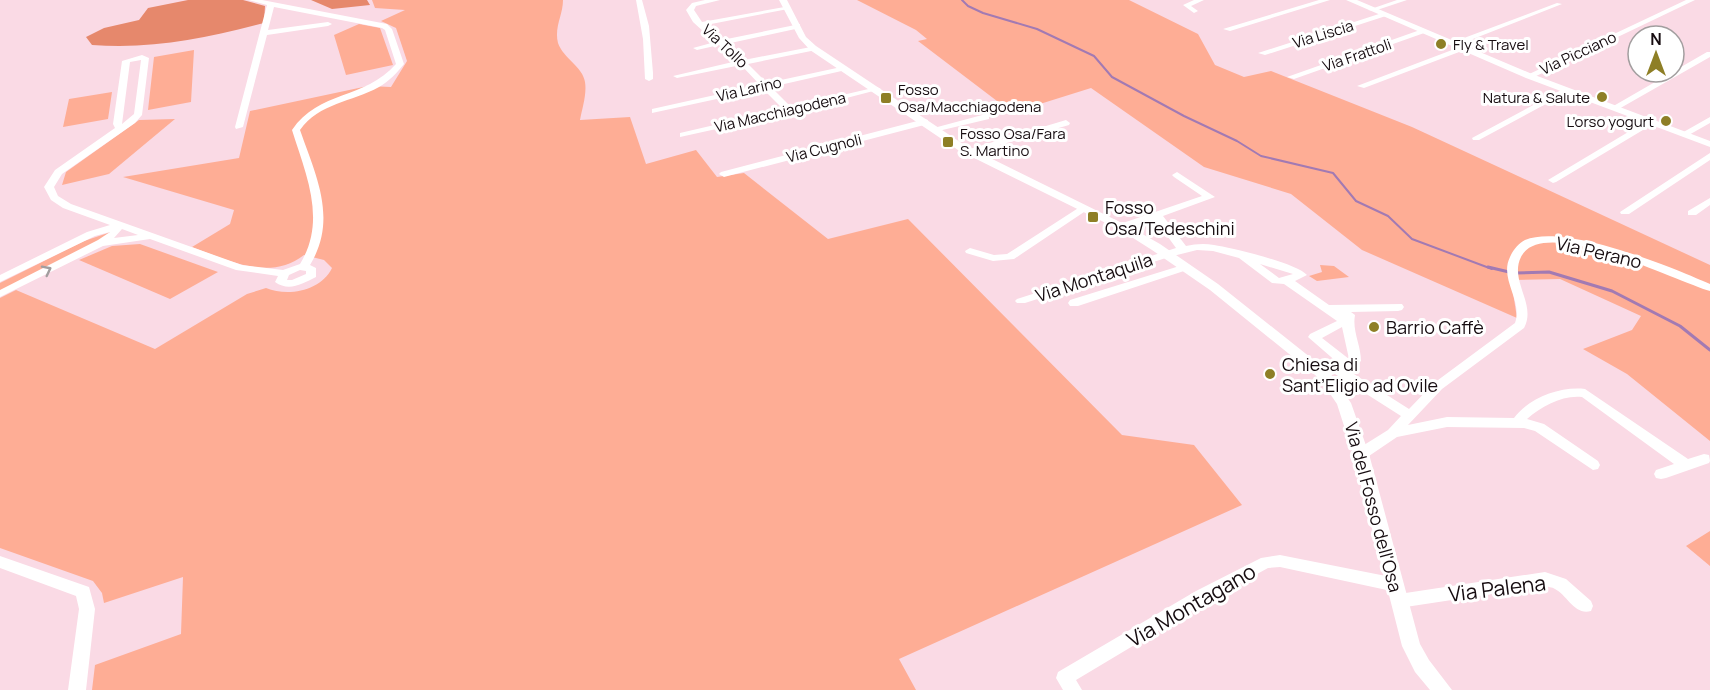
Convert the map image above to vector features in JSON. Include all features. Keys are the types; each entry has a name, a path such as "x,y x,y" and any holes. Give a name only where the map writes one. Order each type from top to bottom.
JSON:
{"street":[{"path":"120,129 117,124 126,61 131,58 145,58 138,115 120,129 58,172 50,187 54,198 91,215 240,268 284,273 280,279 283,284 299,283 309,278 314,273 312,268 304,266 317,241 319,225 310,172 296,130 299,122 315,111 383,83 400,64 388,29 384,26 251,0"},
{"path":"639,0 643,10 650,66 649,79"},
{"name":"Via Tollo","path":"717,0 691,6 690,11 789,110"},
{"path":"1194,11 1186,5 1201,0"},
{"path":"1227,29 1327,0"},
{"path":"1350,0 1529,76 1710,144"},
{"path":"1372,10 1404,0"},
{"name":"Via Picciano","path":"1529,76 1692,0"},
{"path":"701,24 785,4"},
{"name":"Via del Fosso dell'Osa","path":"785,4 801,39 813,48 968,151 1121,227 1166,254 1186,267 1323,374 1342,398 1361,454 1414,653 1442,690"},
{"path":"1452,44 1559,4"},
{"path":"239,127 271,5"},
{"name":"Via Liscia","path":"1262,53 1385,15"},
{"path":"265,33 328,24"},
{"path":"697,48 797,26"},
{"name":"Via Frattoli","path":"1291,77 1423,32"},
{"path":"676,76 813,48"},
{"path":"1361,86 1463,49"},
{"path":"1614,108 1710,54"},
{"name":"Via Larino","path":"656,111 843,68"},
{"path":"122,91 142,87"},
{"name":"Via Macchiagodena","path":"683,135 877,89"},
{"path":"1476,138 1566,90"},
{"name":"Via Cugnoli","path":"724,174 930,126 986,117"},
{"path":"1684,134 1710,120"},
{"path":"1553,180 1650,122"},
{"path":"968,151 1066,123"},
{"path":"1625,212 1710,156"},
{"path":"1121,227 1210,197 1177,175"},
{"path":"1692,213 1710,201"},
{"path":"970,251 993,258 1010,257 1083,208"},
{"path":"84,238 94,225 91,215"},
{"path":"1157,215 1183,250"},
{"path":"0,279 84,238 120,225"},
{"path":"0,294 94,246 113,234 120,225"},
{"path":"94,246 121,239 154,237"},
{"name":"Via Perano","path":"1361,454 1393,433 1435,388 1520,325 1522,311 1512,264 1527,243 1554,241 1634,259 1710,288"},
{"path":"1166,254 1205,247 1243,256 1298,271 1302,275 1286,280 1272,279 1243,256"},
{"name":"Via Montaquila","path":"1021,301 1166,254"},
{"path":"1074,303 1186,267"},
{"path":"1286,280 1346,321 1356,354 1355,361 1323,374"},
{"path":"1327,309 1398,307"},
{"path":"1346,308 1349,315 1346,321 1314,337 1343,367 1409,415"},
{"path":"1518,422 1527,412 1565,393 1580,392 1590,396 1686,465"},
{"path":"1393,433 1447,422 1518,422 1539,427 1593,465"},
{"path":"1661,474 1704,459"},
{"path":"0,561 82,592 87,609 77,690"},
{"name":"Via Montagano","path":"1069,684 1202,596 1266,562 1280,561 1302,565 1398,593"},
{"name":"Via Palena","path":"1398,593 1545,579 1561,584 1585,606"}],"shaded area":[{"path":"188,0 243,0 265,6 264,23 179,42 137,46 92,45 86,37 104,28 139,20 148,8"},
{"path":"311,0 367,0 370,5 332,9"},
{"path":"372,0 563,0 557,37 564,53 581,72 585,82 585,96 580,120 630,117 646,164 696,150 717,177 744,173 828,239 908,219 1122,435 1194,445 1242,505 899,659 916,690 92,690 95,665 181,634 183,577 104,603 102,593 93,581 0,548 0,298 16,290 155,349 247,294 266,288 294,292 320,282 332,268 324,260 304,255 291,263 263,268 234,262 192,247 230,224 234,210 123,177 239,158 250,111 368,86 391,87 407,61 396,28 381,21 405,10 375,8"},
{"path":"857,0 1129,0 1198,34 1215,65 1244,77 1271,71 1412,127 1710,265 1710,441 1627,374 1583,349 1632,330 1641,316 1560,279 1511,280 1517,318 1362,250 1291,194 1204,167 1091,88 1024,109 997,101 918,41 927,39 916,30"},
{"path":"359,24 380,28 393,65 346,75 334,35"},
{"path":"194,50 191,102 148,110 154,57"},
{"path":"112,92 108,119 63,127 69,99"},
{"path":"175,119 109,174 62,185 66,172 139,120"},
{"path":"111,232 105,239 0,291 0,283 84,241"},
{"path":"140,244 218,272 170,299 79,260 112,246"},
{"path":"1320,265 1334,266 1349,277 1317,281 1309,276 1322,272"},
{"path":"1710,531 1710,566 1686,546"}],"waterway":[{"path":"962,0 968,6 983,13 1037,29 1094,56 1112,77 1184,116 1237,141 1261,156 1333,173 1356,201 1388,216 1412,239 1492,269"},
{"path":"1488,267 1509,272"},
{"path":"1515,273 1549,272 1612,291 1680,326 1710,350"}],"place":[{"name":"Fly & Travel","path":"1441,44"},
{"name":"Natura & Salute","path":"1602,97"},
{"name":"Fosso Osa/Macchiagodena","path":"886,98"},
{"name":"L'orso yogurt","path":"1666,121"},
{"name":"Fosso Osa/Fara S. Martino","path":"948,142"},
{"name":"Fosso Osa/Tedeschini","path":"1093,217"},
{"name":"Barrio Caffè","path":"1374,327"},
{"name":"Chiesa di Sant’Eligio ad Ovile","path":"1270,374"}]}
